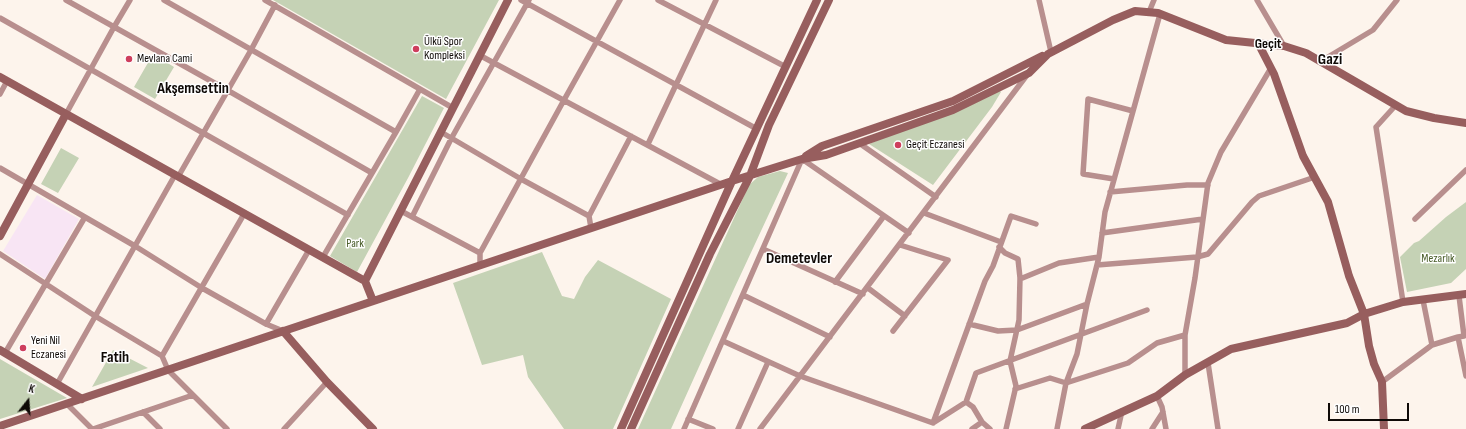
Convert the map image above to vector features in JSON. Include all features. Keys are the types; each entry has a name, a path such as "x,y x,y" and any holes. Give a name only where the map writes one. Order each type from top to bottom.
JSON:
{"street":[{"path":"66,0 372,173"},
{"path":"0,236 90,69 130,0"},
{"path":"164,0 396,132"},
{"path":"265,0 453,108"},
{"path":"365,281 481,56 508,0"},
{"path":"521,0 528,2 757,129"},
{"path":"480,265 480,253 620,0"},
{"path":"658,0 786,66"},
{"path":"648,144 716,0"},
{"path":"621,429 732,181 818,0"},
{"path":"632,429 710,254 750,176 769,125 829,0"},
{"path":"1039,0 1049,53"},
{"path":"1148,12 1154,0"},
{"path":"1257,0 1284,46"},
{"path":"1323,62 1328,57 1373,30 1397,0"},
{"path":"412,217 451,139 528,2"},
{"path":"57,384 135,246 251,50 275,5"},
{"path":"684,429 802,159 822,146 953,101 1113,20 1135,11 1160,14 1226,40 1284,46 1306,53 1406,111 1434,118 1466,121"},
{"path":"1057,429 1066,383 1078,354 1087,304 1097,265 1105,212 1160,14"},
{"path":"0,18 348,215"},
{"path":"1258,43 1271,68 1303,156 1328,202 1349,276 1364,314 1369,346 1374,364 1382,382 1384,429"},
{"path":"760,429 1029,73 1049,53"},
{"path":"481,56 648,144 722,185"},
{"path":"1185,375 1185,335 1208,185 1221,152 1271,68"},
{"path":"0,426 732,181 802,159 826,155 953,110 1029,73"},
{"path":"0,94 4,79 365,281 372,301"},
{"path":"323,257 420,89"},
{"path":"1114,179 1083,174 1088,99 1133,110"},
{"path":"1396,105 1376,127 1403,302"},
{"path":"441,132 521,179 589,216"},
{"path":"591,228 589,216 631,136"},
{"path":"859,143 936,197"},
{"path":"802,159 909,233"},
{"path":"0,168 135,246 202,288 266,324 283,331 327,382 373,429"},
{"path":"1415,219 1466,170"},
{"path":"1097,265 1198,257 1208,254 1252,202 1259,196 1315,177"},
{"path":"1110,192 1187,185 1208,185"},
{"path":"401,211 480,253"},
{"path":"924,213 1000,244 1005,253 1018,259 1020,279 1019,320 1010,360 1016,386 1006,429"},
{"path":"162,356 244,214"},
{"path":"835,282 884,216"},
{"path":"933,423 985,280 993,266 1011,216 1036,224"},
{"path":"82,399 2,351 46,284 86,217"},
{"path":"1102,233 1203,219"},
{"path":"893,331 948,260 900,245"},
{"path":"763,249 862,294"},
{"path":"266,324 309,250"},
{"path":"0,254 95,316 162,356 168,370 227,429"},
{"path":"1020,279 1059,263 1098,257"},
{"path":"868,288 905,316"},
{"path":"743,295 830,337"},
{"path":"1085,429 1156,396 1185,375 1231,349 1347,323 1364,314 1403,302 1462,295 1465,336 1432,345 1382,382"},
{"path":"1423,300 1432,345"},
{"path":"969,324 998,331 1017,330 1087,304"},
{"path":"933,423 966,402 976,373 1146,310"},
{"path":"1015,390 1050,378 1066,383 1128,362 1156,344 1185,335"},
{"path":"1458,337 1466,376"},
{"path":"722,342 800,376 933,423"},
{"path":"738,429 768,362"},
{"path":"1208,363 1218,429"},
{"path":"284,429 327,382"},
{"path":"67,404 93,429 192,395"},
{"path":"1156,396 1162,407 1166,429"},
{"path":"966,402 973,407 982,422 990,429"},
{"path":"1118,429 1122,411"},
{"path":"1152,429 1163,411"},
{"path":"143,412 160,429"},
{"path":"688,419 713,429"},
{"path":"972,429 982,422"}],"shaded area":[{"path":"37,195 79,219 45,279 3,251"}],"green space":[{"name":"Ülkü Spor Kompleksi","path":"273,0 499,0 446,99"},
{"path":"153,54 174,67 155,99 134,87"},
{"path":"999,90 1001,92 992,107 933,185 869,144"},
{"name":"Park","path":"422,96 444,108 357,272 330,256"},
{"path":"61,148 79,158 58,193 41,184"},
{"path":"780,171 788,173 671,429 638,429 749,185 758,177"},
{"name":"Mezarlık","path":"1466,202 1466,269 1451,283 1407,292 1400,257 1414,243 1419,241 1446,217"},
{"path":"542,252 562,296 574,299 585,277 598,260 671,299 613,429 564,429 528,377 523,355 482,365 453,283"},
{"path":"113,350 148,368 92,387"},
{"path":"0,359 67,398 0,419"}],"place":[{"name":"Ülkü Spor Kompleksi","path":"416,49"},
{"name":"Mevlana Cami","path":"129,59"},
{"name":"Geçit Eczanesi","path":"898,145"},
{"name":"Yeni Nil Eczanesi","path":"23,348"}],"district":[{"name":"Geçit","path":"1268,44"},
{"name":"Gazi","path":"1330,60"},
{"name":"Akşemsettin","path":"193,89"},
{"name":"Demetevler","path":"799,259"},
{"name":"Fatih","path":"115,358"}]}
